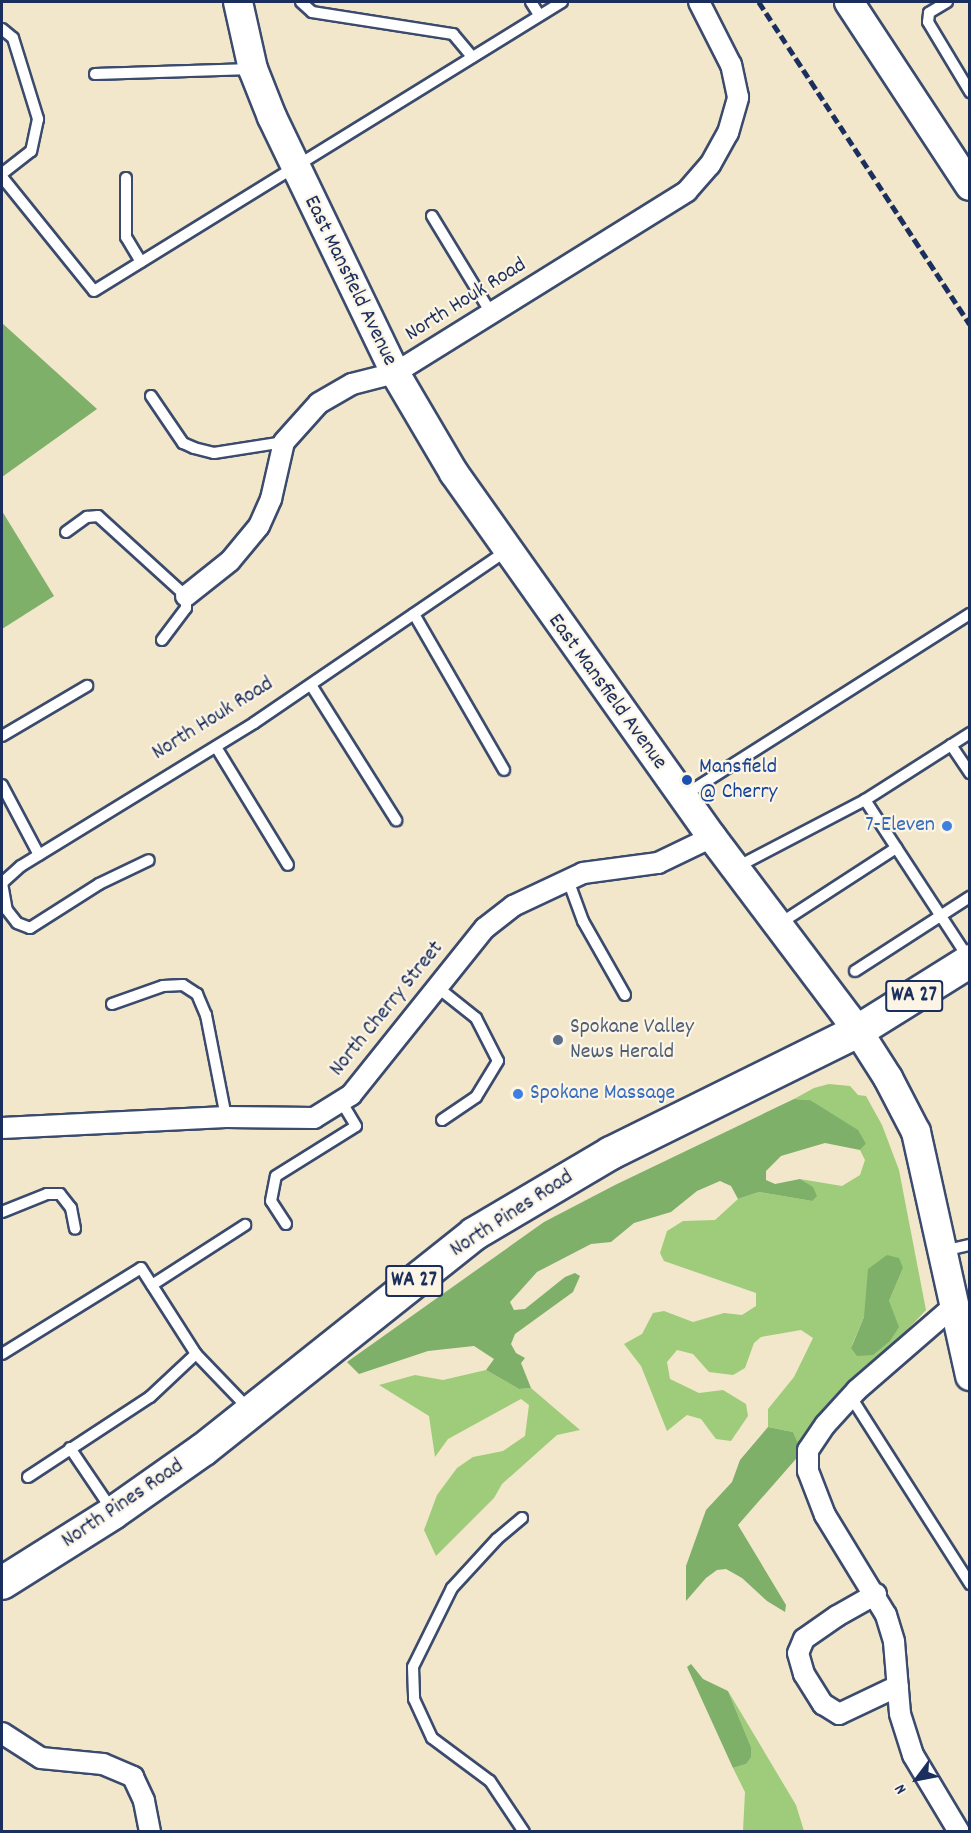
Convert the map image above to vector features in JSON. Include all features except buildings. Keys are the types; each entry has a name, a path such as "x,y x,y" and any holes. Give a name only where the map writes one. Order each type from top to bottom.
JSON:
{"main road":[{"name":"North Pines Road","path":"2,1583 113,1513 204,1449 474,1234 611,1152 858,1030 969,960"}],"street":[{"name":"East Mansfield Avenue","path":"238,2 253,69 294,165 395,373 454,473 682,796 858,1030 888,1078 916,1132 956,1248 955,1305 969,1376"},
{"name":"North Houk Road","path":"186,596 230,561 259,526 271,499 284,442 319,403 352,384 395,373 687,191 710,165 728,133 738,97 731,65 699,2"},
{"path":"849,2 969,186"},
{"name":"North Cherry Street","path":"2,1128 226,1117 314,1118 351,1095 485,928 513,906 583,873 658,863 712,837"},
{"path":"955,1305 851,1397 825,1425 808,1450 808,1471 825,1515 876,1594 886,1615 894,1642 900,1714 913,1755 959,1832"},
{"path":"876,1594 837,1616 804,1639 798,1653 804,1674 823,1704 839,1714 898,1686"},
{"path":"2,1733 41,1758 103,1764 133,1777 144,1801 150,1832"}],"lane":[{"path":"302,2 312,12 453,34 472,57"},
{"path":"531,2 539,15"},
{"path":"2,29 13,38 38,119 31,151 2,176 94,291 294,165 562,2"},
{"path":"947,2 929,13 928,22 969,92"},
{"path":"95,74 253,69"},
{"path":"126,178 126,237 141,262"},
{"path":"432,216 491,313"},
{"path":"151,396 183,443 194,448 214,453 284,442"},
{"path":"66,532 87,517 98,516 186,596 186,608 162,640"},
{"name":"North Houk Road","path":"2,883 39,855 216,747 311,685 507,551"},
{"path":"414,614 504,770"},
{"path":"682,796 969,614"},
{"path":"311,685 396,820"},
{"path":"2,736 87,686"},
{"path":"735,868 865,800 969,733"},
{"path":"951,745 969,773"},
{"path":"216,747 288,865"},
{"path":"2,785 39,855"},
{"path":"865,800 969,960"},
{"path":"778,924 896,848"},
{"path":"2,883 7,910 17,923 30,928 99,884 149,860"},
{"path":"568,880 583,921 625,995"},
{"path":"855,971 969,897"},
{"path":"112,1004 163,986 183,985 197,994 206,1015 226,1117"},
{"path":"437,987 476,1018 498,1061 476,1097 442,1120"},
{"path":"286,1224 271,1200 276,1176 356,1126 341,1101"},
{"path":"2,1212 47,1194 60,1194 71,1208 75,1228"},
{"path":"152,1285 245,1225"},
{"path":"2,1354 141,1268 196,1354 251,1410"},
{"path":"28,1477 150,1397 196,1354"},
{"path":"851,1397 969,1584"},
{"path":"70,1448 113,1513"},
{"path":"522,1518 497,1539 452,1588 413,1667 414,1699 432,1738 490,1781 524,1832"}],"green space":[{"path":"2,323 97,409 2,477"},
{"path":"2,511 54,596 2,629"},
{"path":"829,1084 850,1086 858,1095 866,1096 882,1125 899,1170 926,1310 826,1417 802,1452 793,1432 768,1427 768,1409 794,1377 813,1338 801,1330 761,1337 754,1343 745,1368 733,1375 709,1372 693,1354 677,1350 667,1362 670,1379 699,1393 723,1390 746,1404 748,1416 731,1441 716,1439 701,1419 687,1415 667,1431 641,1366 624,1344 642,1334 653,1313 664,1311 693,1322 724,1313 742,1315 756,1306 756,1293 664,1261 660,1253 667,1231 683,1221 715,1220 738,1199 759,1192 812,1201 813,1188 800,1179 842,1186 860,1175 865,1160 860,1150 866,1144 810,1100 794,1099 814,1088","holes":["903,1268 889,1301 851,1347 864,1317"]},
{"path":"794,1099 810,1100 858,1130 866,1144 860,1150 825,1143 781,1156 766,1171 766,1180 775,1184 800,1179 813,1187 817,1196 812,1201 759,1192 738,1199 731,1186 720,1181 697,1191 671,1212 634,1223 611,1242 591,1244 537,1272 510,1302 514,1310 525,1309 565,1277 575,1273 580,1276 573,1292 515,1334 511,1344 516,1353 525,1358 521,1363 531,1388 519,1389 486,1370 494,1359 474,1346 428,1351 359,1374 347,1362 544,1222 615,1185"},
{"path":"887,1255 899,1258 903,1268 889,1301 899,1327 890,1341 873,1355 857,1356 851,1348 864,1317 868,1269"},
{"path":"486,1370 519,1389 531,1388 580,1430 557,1435 502,1484 494,1498 436,1556 424,1530 437,1495 457,1468 473,1457 503,1451 525,1436 529,1405 521,1399 448,1439 435,1457 429,1416 379,1385 415,1375 443,1380"},
{"path":"768,1427 793,1432 802,1452 738,1525 786,1605 785,1612 767,1601 742,1578 726,1569 717,1570 706,1578 686,1601 686,1566 706,1510 732,1482 740,1460"},
{"path":"691,1664 703,1679 728,1691 751,1747 751,1757 746,1764 733,1768 687,1667"},
{"path":"728,1691 796,1805 804,1831 743,1831 745,1792 733,1768 746,1764 751,1747"}],"railway":[{"path":"759,2 970,324"}],"place":[{"name":"Mansfield @ Cherry","path":"687,780"},
{"name":"7-Eleven","path":"947,826"},
{"name":"Spokane Valley News Herald","path":"558,1040"},
{"name":"Spokane Massage","path":"518,1094"}]}
